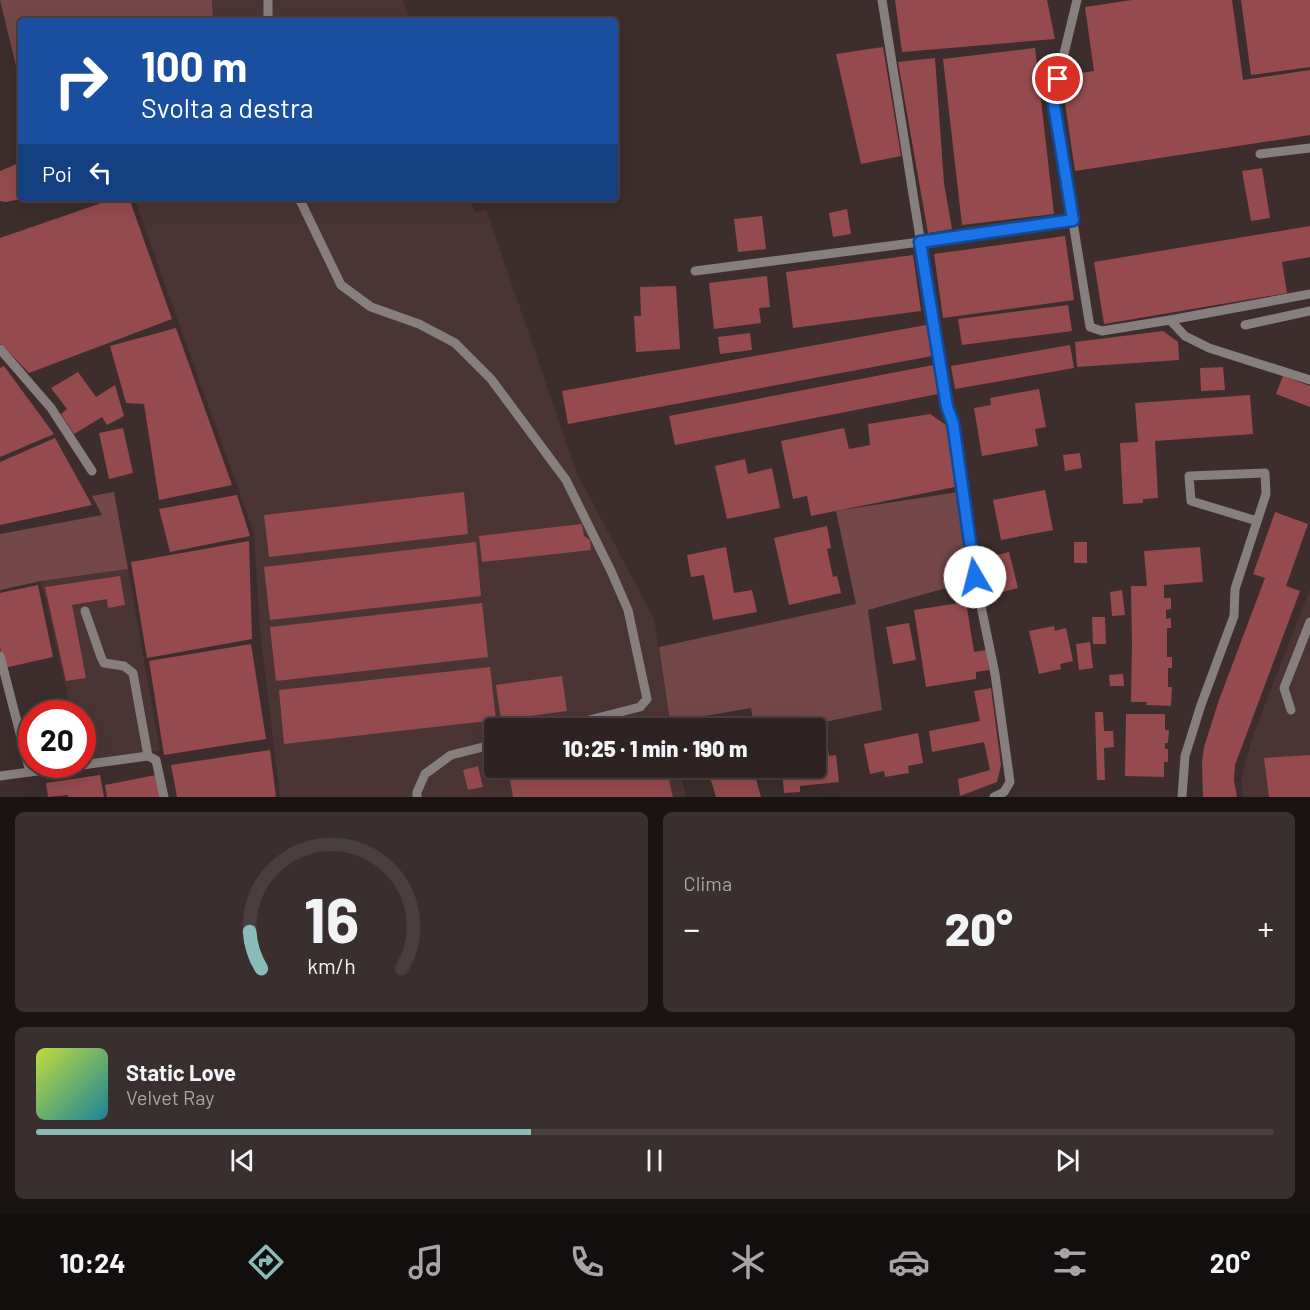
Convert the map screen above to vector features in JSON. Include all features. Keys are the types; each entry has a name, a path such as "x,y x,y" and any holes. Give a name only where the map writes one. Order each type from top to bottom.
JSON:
{"lane":[{"path":"267,18 268,0"},
{"path":"882,0 947,407 953,423 975,577 995,674 1010,782 1004,792 994,797"},
{"path":"1077,0 1053,99 1090,327 1102,331 1310,294"},
{"path":"1260,154 1310,148"},
{"path":"300,201 341,285 371,307 419,324 455,343 491,379 566,480 628,610 647,699 640,707 597,718"},
{"path":"695,271 1073,220"},
{"path":"1245,326 1310,311"},
{"path":"1170,320 1185,336 1209,348 1310,380"},
{"path":"0,349 51,408 92,471"},
{"path":"1182,797 1185,756 1234,616 1235,589 1266,494 1265,473 1189,476 1191,501 1257,521"},
{"path":"85,611 100,657 105,663 124,666 133,673 148,756"},
{"path":"1291,710 1284,688 1310,622"},
{"path":"0,656 18,726"},
{"path":"417,797 425,774 451,755 484,747"},
{"path":"96,763 148,756 156,760 164,797"},
{"path":"0,776 18,774"}],"shaded area":[{"path":"0,0 212,0 213,18 18,18 18,75"},
{"path":"212,0 403,0 409,18 213,18"},
{"path":"135,201 471,201 475,213 486,209 576,471 654,619 669,718 484,718 484,778 681,778 686,797 280,797 260,631 254,533"},
{"path":"114,492 128,569 41,581 0,590 0,534 102,515 92,496"},
{"path":"958,492 971,581 868,610 882,710 826,722 826,718 753,718 751,708 693,718 669,718 659,647 856,604 836,511"},
{"path":"128,569 160,751 96,758 96,700 69,700 41,581"},
{"path":"1310,589 1310,797 1243,797 1241,781 1252,738"}],"building":[{"path":"895,0 1047,0 1055,39 902,52"},
{"path":"1132,0 1232,0 1243,80 1310,70 1310,135 1075,171 1061,76 1094,71 1085,7"},
{"path":"1241,0 1310,0 1310,67 1251,75"},
{"path":"883,47 901,156 861,164 836,54"},
{"path":"1035,48 1054,214 962,225 943,59"},
{"path":"935,58 944,183 952,229 928,233 898,62"},
{"path":"18,163 18,200 0,201 0,171"},
{"path":"1262,168 1270,218 1251,221 1242,171"},
{"path":"107,201 130,201 172,319 29,373 0,343 0,238"},
{"path":"847,209 851,234 833,237 829,213"},
{"path":"762,216 766,249 738,252 734,219"},
{"path":"1310,226 1310,257 1282,262 1287,293 1104,324 1094,262"},
{"path":"1065,236 1074,300 943,318 934,254"},
{"path":"913,255 921,311 793,328 786,272"},
{"path":"767,276 770,307 759,308 761,323 714,329 709,283"},
{"path":"676,286 680,349 636,352 634,316 641,316 640,287"},
{"path":"1068,305 1072,331 962,345 958,319"},
{"path":"926,325 932,356 568,424 562,391"},
{"path":"176,328 232,485 159,500 144,404 126,403 110,346"},
{"path":"1163,331 1178,342 1179,360 1077,367 1075,342"},
{"path":"750,333 752,350 720,354 718,337"},
{"path":"1070,345 1074,368 955,389 951,366"},
{"path":"933,365 938,394 675,445 669,416"},
{"path":"4,366 54,434 0,457 0,368"},
{"path":"1223,367 1225,390 1201,391 1200,368"},
{"path":"78,372 96,397 115,385 124,416 107,425 102,417 74,434 61,414 67,409 51,388"},
{"path":"1283,376 1310,386 1310,407 1276,394"},
{"path":"1039,389 1046,427 1035,429 1038,446 982,456 974,408 991,405 990,398"},
{"path":"1250,395 1253,434 1155,441 1158,498 1143,499 1143,503 1123,504 1120,443 1138,442 1135,403"},
{"path":"930,414 949,427 955,487 811,516 807,496 793,499 781,441 844,428 849,449 870,445 868,424"},
{"path":"123,428 133,473 109,479 99,433"},
{"path":"55,438 92,505 0,525 0,462"},
{"path":"1080,453 1082,468 1065,471 1063,455"},
{"path":"745,459 748,474 772,468 780,508 727,519 715,466"},
{"path":"1045,490 1053,530 1001,540 993,500"},
{"path":"464,492 468,534 269,557 264,515"},
{"path":"237,495 250,536 170,552 159,509"},
{"path":"1275,512 1308,524 1286,586 1300,591 1235,765 1234,780 1237,797 1203,797 1204,747 1219,700 1265,578 1253,574"},
{"path":"582,524 584,536 590,540 591,550 482,562 479,536"},
{"path":"827,526 831,548 827,549 833,577 837,576 841,593 789,605 774,538"},
{"path":"249,541 252,639 147,658 131,562"},
{"path":"476,542 481,596 270,620 264,567"},
{"path":"1074,542 1087,542 1087,563 1074,563"},
{"path":"726,547 734,593 752,590 757,612 713,620 704,575 691,577 687,555"},
{"path":"1200,547 1203,582 1164,585 1164,598 1171,598 1171,609 1166,610 1166,619 1171,618 1171,628 1167,628 1167,657 1172,657 1172,668 1168,668 1168,687 1172,687 1171,706 1131,702 1131,586 1147,586 1144,551"},
{"path":"1009,552 1018,588 991,595 982,559"},
{"path":"120,576 125,605 108,608 107,599 72,605 86,678 66,681 45,587"},
{"path":"38,585 53,657 4,668 0,647 0,593"},
{"path":"1122,590 1125,615 1112,616 1110,592"},
{"path":"966,602 974,652 986,650 989,670 976,672 976,679 926,687 914,610"},
{"path":"482,603 488,657 276,681 270,627"},
{"path":"1092,617 1105,617 1106,644 1093,644"},
{"path":"909,623 916,660 893,664 886,627"},
{"path":"1054,626 1055,631 1066,628 1073,661 1060,664 1061,669 1039,674 1029,631"},
{"path":"1090,642 1093,668 1079,670 1076,644"},
{"path":"251,644 266,739 164,755 149,661"},
{"path":"490,667 496,718 484,718 484,721 284,744 279,690"},
{"path":"1123,674 1124,686 1110,686 1109,675"},
{"path":"562,676 567,711 501,718 496,685"},
{"path":"991,688 1001,765 997,782 960,796 958,779 990,770 984,742 932,752 929,731 980,721 974,691"},
{"path":"1095,712 1103,712 1104,731 1113,731 1114,747 1104,748 1105,780 1097,780"},
{"path":"1126,714 1165,714 1165,730 1169,730 1168,743 1165,743 1165,749 1168,749 1168,762 1164,762 1164,777 1125,776"},
{"path":"918,733 923,763 908,766 909,773 885,777 884,771 870,774 864,744"},
{"path":"826,741 829,756 836,755 839,782 800,786 800,792 784,793 783,778 826,778"},
{"path":"270,750 276,797 177,797 171,765"},
{"path":"1310,755 1310,797 1269,797 1264,758"},
{"path":"478,766 483,787 468,790 463,770"},
{"path":"100,775 104,797 68,797 68,795 48,797 46,783 96,778 96,776"},
{"path":"156,775 160,797 107,797 105,785"},
{"path":"510,778 668,778 673,797 513,797"},
{"path":"710,778 756,778 761,797 716,797"}],"route":[{"path":"975,577 953,423 947,407 920,242 1073,220 1053,99 1058,79"}]}
